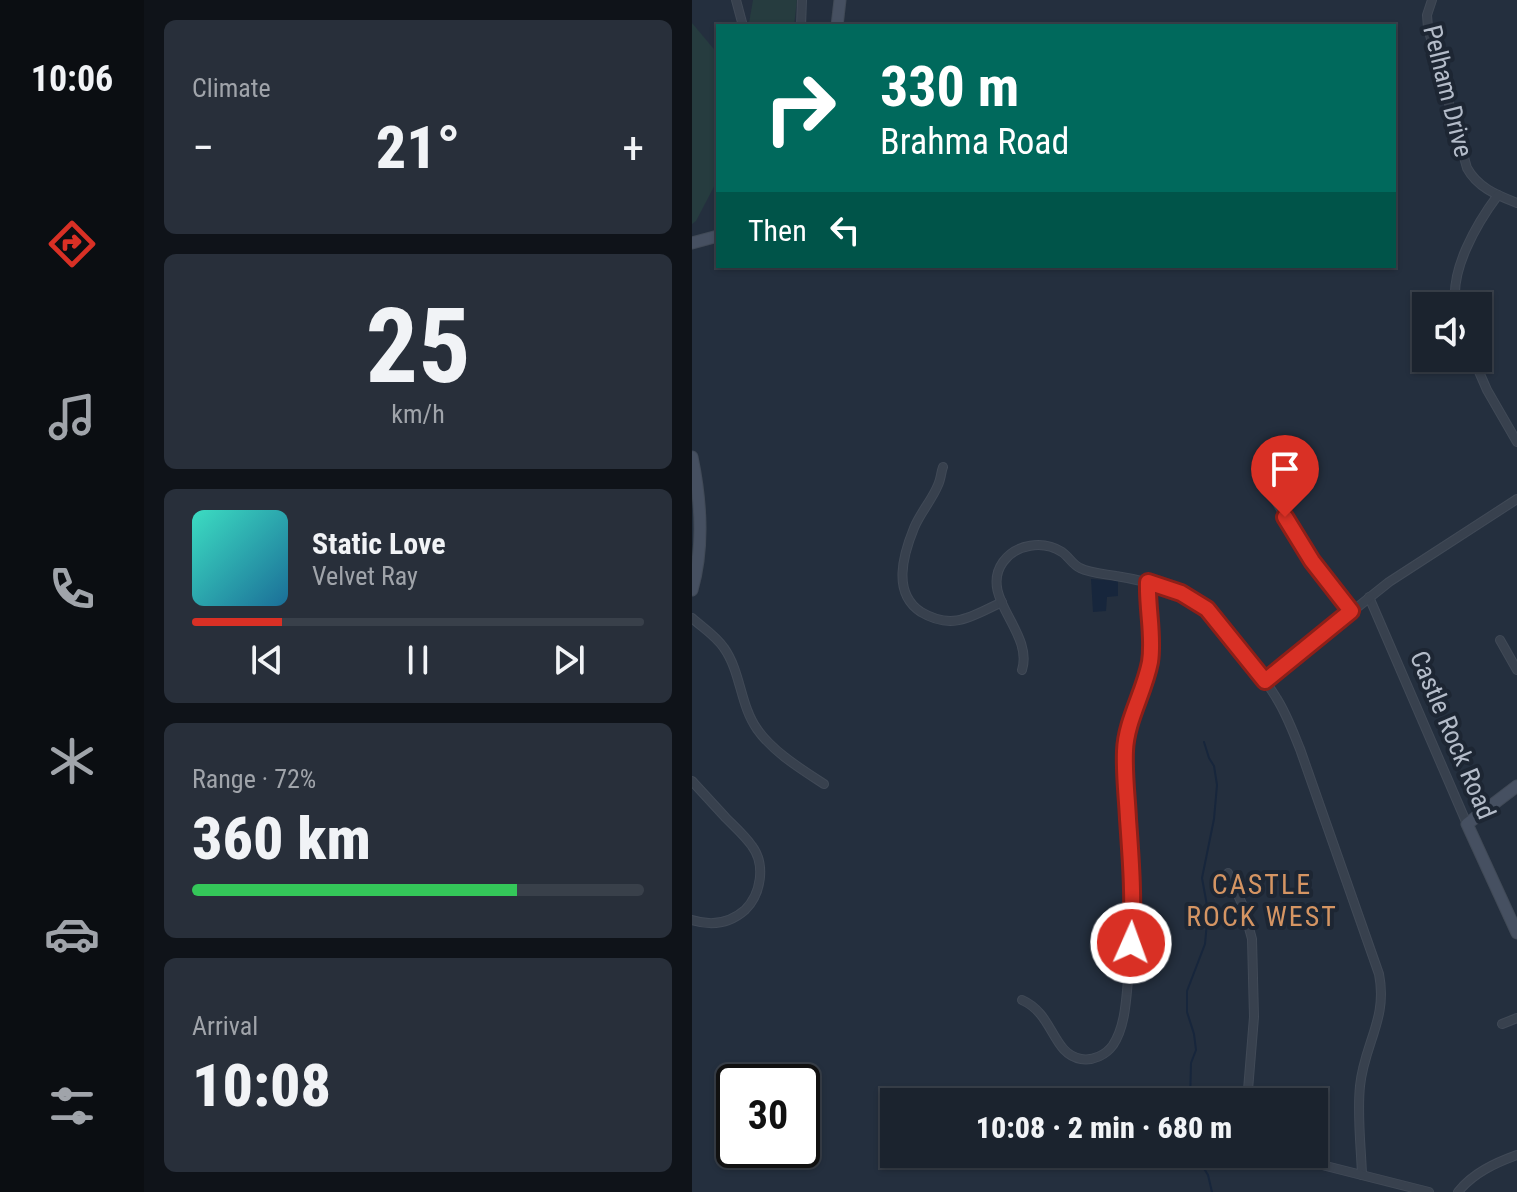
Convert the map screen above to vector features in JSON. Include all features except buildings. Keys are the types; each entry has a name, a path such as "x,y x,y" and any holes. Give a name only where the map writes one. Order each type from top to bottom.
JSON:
{"street":[{"path":"736,0 742,24"},
{"path":"801,24 802,0"},
{"path":"837,24 840,0"},
{"name":"Pelham Drive","path":"1429,2 1428,28 1467,168 1477,183 1517,203"},
{"path":"1455,292 1459,270 1478,223 1498,195"},
{"path":"692,243 716,237"},
{"path":"1479,372 1517,442"},
{"path":"692,457 700,526 692,590"},
{"path":"943,467 939,484 914,527 901,578 905,593 917,609 946,622 963,621 1002,602"},
{"path":"1265,681 1369,597 1517,499"},
{"path":"1276,501 1312,561 1351,611"},
{"path":"1022,670 1024,653 996,584 999,568 1014,552 1031,545 1047,545 1082,569 1148,582 1181,593 1207,609 1265,681 1286,716 1300,749 1383,992 1360,1086 1362,1175"},
{"path":"1022,1000 1041,1012 1064,1050 1076,1058 1089,1059 1103,1054 1117,1037 1126,1001 1133,912 1125,753 1128,732 1150,661 1148,582"},
{"name":"Castle Rock Road","path":"1369,597 1517,933"},
{"path":"692,618 729,656 746,708 757,730 770,744 824,784"},
{"path":"1500,640 1517,670"},
{"path":"692,781 753,847 760,871 760,882 753,899 737,916 719,924 692,920"},
{"path":"1467,824 1517,786"},
{"path":"1228,873 1250,926 1254,960 1254,1017 1248,1088"},
{"path":"1502,1024 1517,1018"},
{"path":"1458,1192 1470,1179 1517,1155"},
{"path":"1328,1165 1429,1192"}],"green space":[{"path":"753,0 797,0 794,24 749,23"},
{"path":"692,23 716,52 716,183 692,224"}],"water":[{"path":"1091,579 1118,581 1118,596 1107,597 1106,611 1093,612"}],"waterway":[{"path":"1190,1088 1191,1063 1196,1050 1187,1012 1187,991 1205,944 1208,911 1202,878 1214,819 1217,785 1214,766 1204,742"},
{"path":"1204,1168 1212,1192"}],"district":[{"name":"CASTLE ROCK WEST","path":"1262,900"}],"route":[{"path":"1131,943 1132,874 1125,753 1128,732 1150,661 1148,582 1181,593 1207,609 1265,681 1351,611 1312,561 1285,517"}]}
